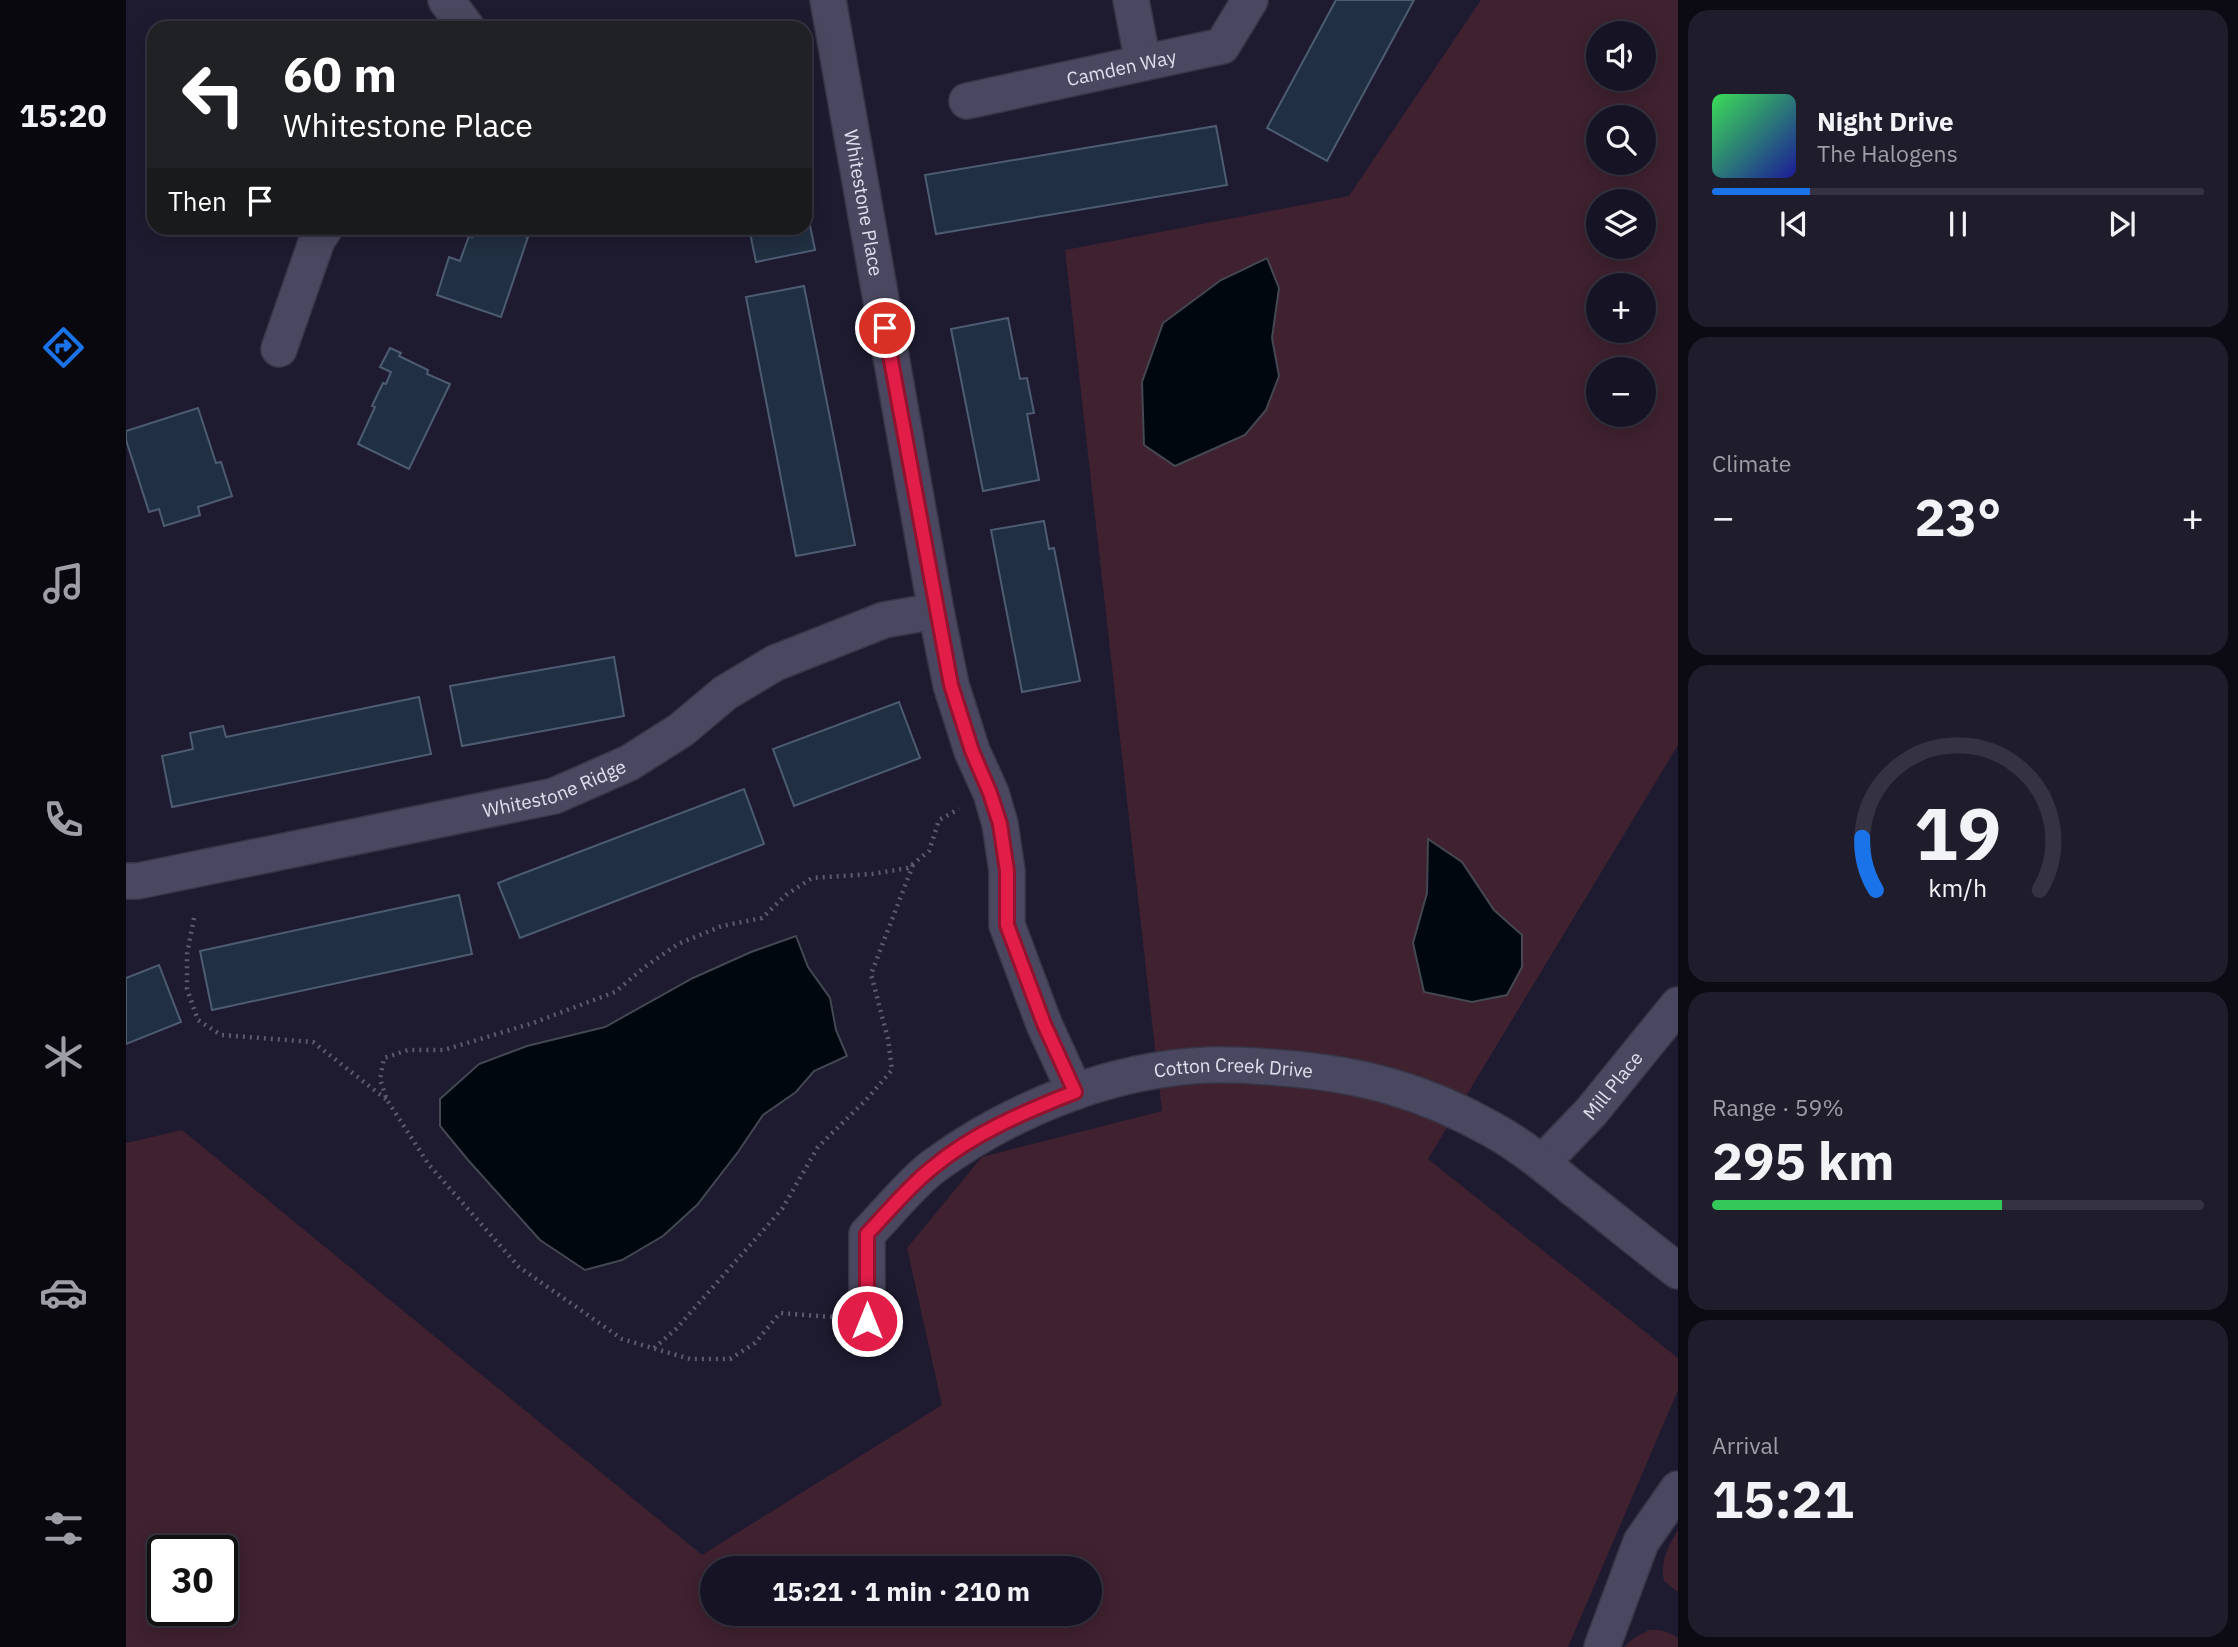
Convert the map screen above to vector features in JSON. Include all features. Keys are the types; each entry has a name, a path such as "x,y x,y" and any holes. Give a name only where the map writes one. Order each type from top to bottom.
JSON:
{"street":[{"path":"446,0 462,21"},
{"name":"Whitestone Place","path":"828,0 951,685 972,751 1000,824 1007,871 1007,925 1044,1024 1075,1092"},
{"path":"1131,0 1143,63"},
{"name":"Camden Way","path":"967,101 1222,46 1250,0"},
{"path":"279,349 320,235"},
{"name":"Whitestone Ridge","path":"130,883 554,796 629,763 681,730 725,693 775,663 884,620 936,611"},
{"name":"Mill Place","path":"1542,1163 1591,1112 1678,1005"},
{"name":"Cotton Creek Drive","path":"867,1321 867,1234 932,1168 1021,1113 1075,1092 1158,1070 1209,1065 1350,1076 1412,1092 1456,1111 1496,1131 1542,1163 1678,1271"},
{"path":"1602,1647 1641,1542 1678,1489"}],"path":[{"path":"867,1321 795,1312 780,1313 755,1343 730,1359 690,1359 622,1339 519,1268 429,1165 387,1100 380,1079 384,1058 408,1049 444,1051 533,1023 615,992 678,944 722,926 762,918 786,895 812,878 908,869 929,851 939,820 990,793"},
{"path":"653,1349 676,1329 782,1209 818,1147 892,1070 888,1039 872,974 914,864"},
{"path":"194,918 187,954 187,989 198,1020 221,1035 313,1042 387,1100"}],"shaded area":[{"path":"1481,0 1678,0 1678,745 1428,1159 1678,1358 1678,1390 1568,1647 126,1647 126,1143 182,1130 702,1555 942,1405 907,1248 982,1157 1162,1111 1065,250 1349,196"},
{"path":"1267,258 1279,288 1272,338 1279,376 1266,410 1245,435 1175,466 1144,445 1142,382 1163,323 1221,280"},
{"path":"1428,839 1462,862 1494,910 1522,935 1522,967 1507,995 1472,1002 1424,992 1413,943 1427,893"},
{"path":"796,936 808,967 830,998 836,1030 847,1056 814,1071 796,1092 763,1115 697,1205 663,1236 622,1260 585,1270 540,1240 440,1126 440,1099 479,1064 527,1046 605,1027 693,978 751,952"},
{"path":"1678,1530 1678,1592 1664,1581 1663,1567 1666,1554"},
{"path":"1649,1630 1675,1636 1678,1638 1678,1647 1624,1647"}],"building":[{"path":"1336,0 1414,0 1327,161 1267,128"},
{"path":"1216,126 1227,185 936,234 925,175"},
{"path":"750,235 812,235 815,250 756,262"},
{"path":"469,236 528,237 501,317 437,295 449,257 460,261"},
{"path":"804,286 855,545 796,556 746,297"},
{"path":"1008,318 1020,379 1027,378 1034,413 1027,414 1039,480 983,491 951,329"},
{"path":"390,348 401,353 399,356 428,370 427,374 450,384 409,469 358,444 375,407 372,406 391,372 380,367"},
{"path":"198,408 216,463 221,462 232,496 198,507 200,515 164,526 159,509 149,512 126,440 126,431"},
{"path":"1044,521 1049,549 1054,548 1080,681 1022,692 991,530"},
{"path":"614,657 624,716 462,746 450,686"},
{"path":"419,697 431,754 172,807 162,756 193,749 190,733 223,726 226,737"},
{"path":"899,702 920,758 794,806 773,749"},
{"path":"744,789 764,844 520,938 498,883"},
{"path":"459,895 472,954 212,1010 200,951"},
{"path":"159,965 181,1022 126,1044 126,978"}],"route":[{"path":"867,1321 867,1234 932,1168 1021,1113 1075,1092 1044,1024 1007,925 1007,871 1000,824 972,751 951,685 885,328"}]}
